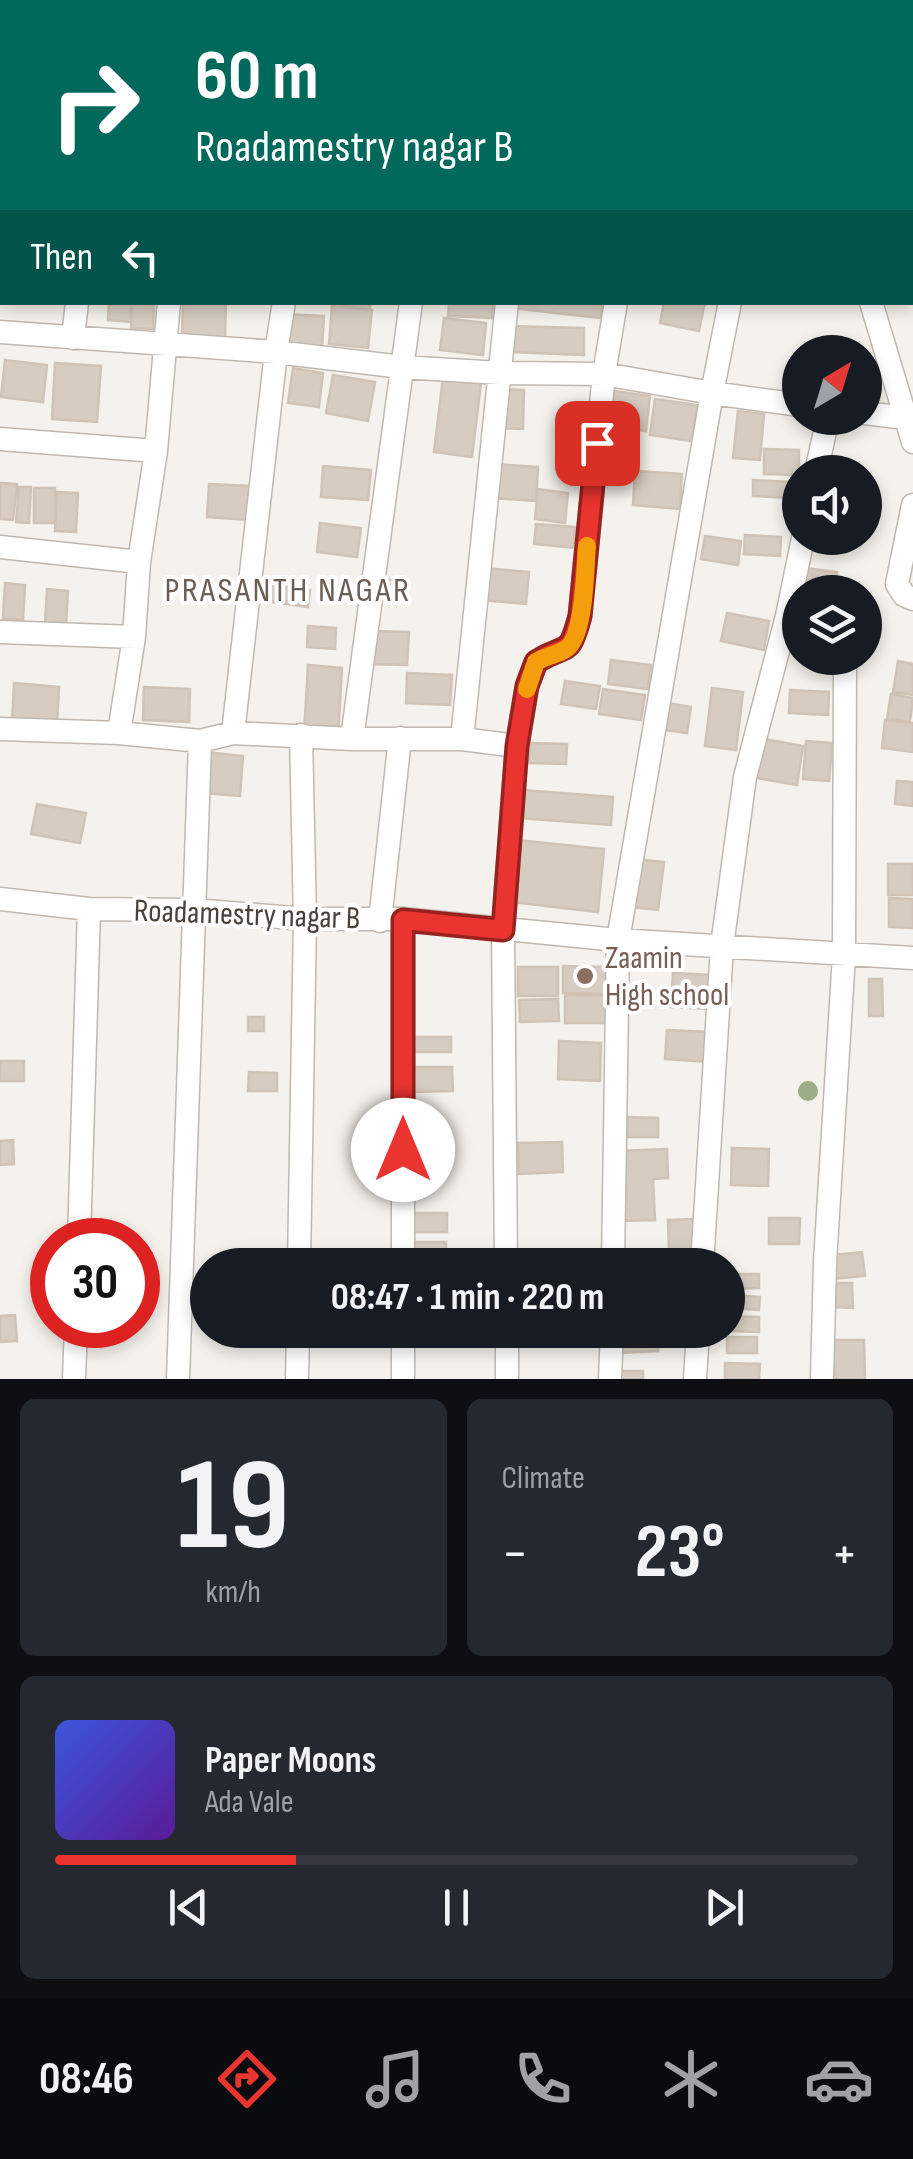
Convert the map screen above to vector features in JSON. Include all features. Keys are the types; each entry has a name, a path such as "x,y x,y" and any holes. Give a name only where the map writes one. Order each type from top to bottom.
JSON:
{"street":[{"path":"73,338 77,305"},
{"path":"119,733 156,451 169,305"},
{"path":"233,733 284,305"},
{"path":"352,739 411,305"},
{"path":"462,738 507,305"},
{"path":"506,1248 503,930 517,746 527,686 536,662 567,649 574,640 580,616 604,374 616,305"},
{"path":"613,1248 618,940 729,305"},
{"path":"872,305 913,442"},
{"path":"0,332 276,352 402,367 604,374 782,402"},
{"path":"882,415 906,418"},
{"path":"0,439 156,451"},
{"path":"913,504 897,584 904,595 913,598"},
{"path":"0,547 139,562"},
{"path":"703,1248 722,946 745,778 799,555"},
{"path":"0,632 134,637"},
{"path":"822,1379 844,955 845,675"},
{"path":"0,729 119,733 200,741 233,733 352,739 462,738 517,746"},
{"path":"300,1248 305,919 301,735"},
{"path":"400,738 392,920 402,1248"},
{"path":"178,1379 200,741"},
{"name":"Roadamestry nagar B","path":"0,899 89,910 194,910 305,919 392,920 618,940 913,958"},
{"path":"79,1218 89,910"},
{"path":"74,1379 75,1348"},
{"path":"298,1348 298,1379"},
{"path":"403,1348 403,1379"},
{"path":"507,1348 508,1379"},
{"path":"610,1379 611,1348"},
{"path":"695,1379 697,1348"}],"building":[{"path":"109,305 131,305 130,322 108,320"},
{"path":"132,305 154,305 153,329 131,328"},
{"path":"183,305 226,305 225,339 182,337"},
{"path":"370,305 370,309 340,306"},
{"path":"449,305 493,305 492,318 448,316"},
{"path":"510,305 602,305 601,318"},
{"path":"663,305 704,305 699,331 660,323"},
{"path":"332,306 372,310 368,348 329,344"},
{"path":"283,314 324,316 322,348 282,346"},
{"path":"444,318 486,323 483,355 440,350"},
{"path":"506,326 584,328 584,355 506,352"},
{"path":"5,360 47,365 43,402 1,397"},
{"path":"55,363 101,366 97,422 52,419"},
{"path":"293,368 323,373 319,407 288,403"},
{"path":"333,375 375,382 368,421 326,413"},
{"path":"443,378 481,383 472,457 434,452"},
{"path":"499,389 524,390 523,429 498,428"},
{"path":"608,390 650,396 646,431 604,426"},
{"path":"655,399 697,405 692,441 650,435"},
{"path":"738,411 764,414 760,460 733,458"},
{"path":"764,449 799,450 799,455 782,455 782,475 764,474"},
{"path":"494,464 538,467 536,501 492,498"},
{"path":"323,466 371,470 368,500 321,497"},
{"path":"635,471 682,474 680,509 633,505"},
{"path":"753,480 782,482 782,498 753,496"},
{"path":"0,483 17,484 13,520 0,519"},
{"path":"209,484 250,486 249,520 207,517"},
{"path":"19,487 31,487 29,523 16,522"},
{"path":"34,488 55,488 55,523 34,523"},
{"path":"538,489 568,493 565,523 535,519"},
{"path":"57,492 78,493 76,532 55,531"},
{"path":"320,523 361,528 357,557 317,552"},
{"path":"536,524 575,527 574,548 534,544"},
{"path":"745,535 781,537 780,556 744,554"},
{"path":"705,536 741,541 738,565 701,559"},
{"path":"484,568 529,572 526,604 482,600"},
{"path":"805,568 837,572 837,575 804,575"},
{"path":"376,579 396,580 395,595 375,594"},
{"path":"5,583 25,585 23,620 3,619"},
{"path":"267,584 310,590 308,607 265,601"},
{"path":"47,589 68,591 66,626 45,624"},
{"path":"727,613 769,621 764,650 721,641"},
{"path":"308,626 336,628 335,649 307,647"},
{"path":"368,631 409,632 407,665 366,664"},
{"path":"611,660 651,665 648,689 608,684"},
{"path":"898,661 913,664 913,695 893,692"},
{"path":"308,665 342,668 338,736 304,733"},
{"path":"407,673 452,675 450,705 406,703"},
{"path":"565,681 600,686 596,709 561,704"},
{"path":"14,683 59,687 57,725 12,723"},
{"path":"144,687 190,689 189,722 143,720"},
{"path":"712,688 743,692 736,750 705,746"},
{"path":"603,689 645,695 641,720 599,714"},
{"path":"790,690 829,692 828,715 789,713"},
{"path":"891,694 913,698 910,722 887,719"},
{"path":"661,702 691,707 687,733 657,729"},
{"path":"885,720 913,723 913,752 882,748"},
{"path":"764,739 803,746 797,785 757,778"},
{"path":"806,741 832,743 829,781 803,779"},
{"path":"530,743 567,744 566,764 529,763"},
{"path":"206,752 243,756 240,796 202,793"},
{"path":"897,781 913,782 913,806 895,804"},
{"path":"522,790 613,797 611,825 520,818"},
{"path":"37,804 86,813 80,843 31,834"},
{"path":"517,840 604,849 598,912 511,902"},
{"path":"635,859 664,862 658,910 629,907"},
{"path":"888,864 913,864 913,895 888,895"},
{"path":"889,898 913,899 913,928 889,927"},
{"path":"563,966 608,967 607,994 563,993"},
{"path":"518,967 558,967 558,996 518,996"},
{"path":"673,973 712,975 710,1009 671,1007"},
{"path":"869,979 882,979 883,1016 869,1016"},
{"path":"565,995 609,995 609,1023 565,1023"},
{"path":"558,999 559,1021 520,1022 519,1000"},
{"path":"248,1017 264,1017 264,1031 248,1031"},
{"path":"667,1030 710,1032 708,1062 665,1059"},
{"path":"414,1037 451,1037 451,1052 414,1052"},
{"path":"559,1041 601,1043 600,1081 558,1079"},
{"path":"0,1061 24,1061 24,1081 0,1081"},
{"path":"412,1067 452,1067 453,1091 413,1092"},
{"path":"249,1072 277,1073 277,1091 248,1091"},
{"path":"627,1117 658,1118 658,1137 626,1137"},
{"path":"13,1140 14,1164 0,1165 0,1141"},
{"path":"562,1142 563,1172 519,1174 518,1143"},
{"path":"732,1148 769,1149 768,1186 731,1185"},
{"path":"667,1149 668,1178 653,1179 655,1220 619,1221 617,1151"},
{"path":"406,1213 447,1213 447,1232 406,1232"},
{"path":"769,1218 800,1218 799,1244 769,1244"},
{"path":"694,1219 695,1248 669,1248 668,1220"},
{"path":"407,1242 446,1242 446,1248 407,1248"},
{"path":"862,1252 865,1276 834,1279 832,1255"},
{"path":"745,1274 759,1274 759,1288 745,1288"},
{"path":"832,1283 852,1283 853,1308 832,1307"},
{"path":"745,1296 760,1297 759,1310 745,1309"},
{"path":"15,1315 17,1341 0,1342 0,1316"},
{"path":"745,1317 759,1317 759,1332 745,1332"},
{"path":"745,1337 757,1337 757,1353 727,1353 727,1348 745,1348"},
{"path":"831,1340 864,1340 865,1379 832,1379"},
{"path":"621,1348 658,1348 658,1351 621,1353"},
{"path":"725,1363 760,1364 759,1379 725,1379"},
{"path":"618,1371 643,1371 643,1379 619,1379"}],"slow traffic":[{"path":"527,689 536,662 567,649 574,640 587,546"}],"place":[{"name":"Zaamin High school","path":"585,976"}],"district":[{"name":"PRASANTH NAGAR","path":"288,590"}],"route":[{"path":"403,1150 403,920 503,930 517,746 527,686 536,662 567,649 574,640 580,616 597,443"}]}
